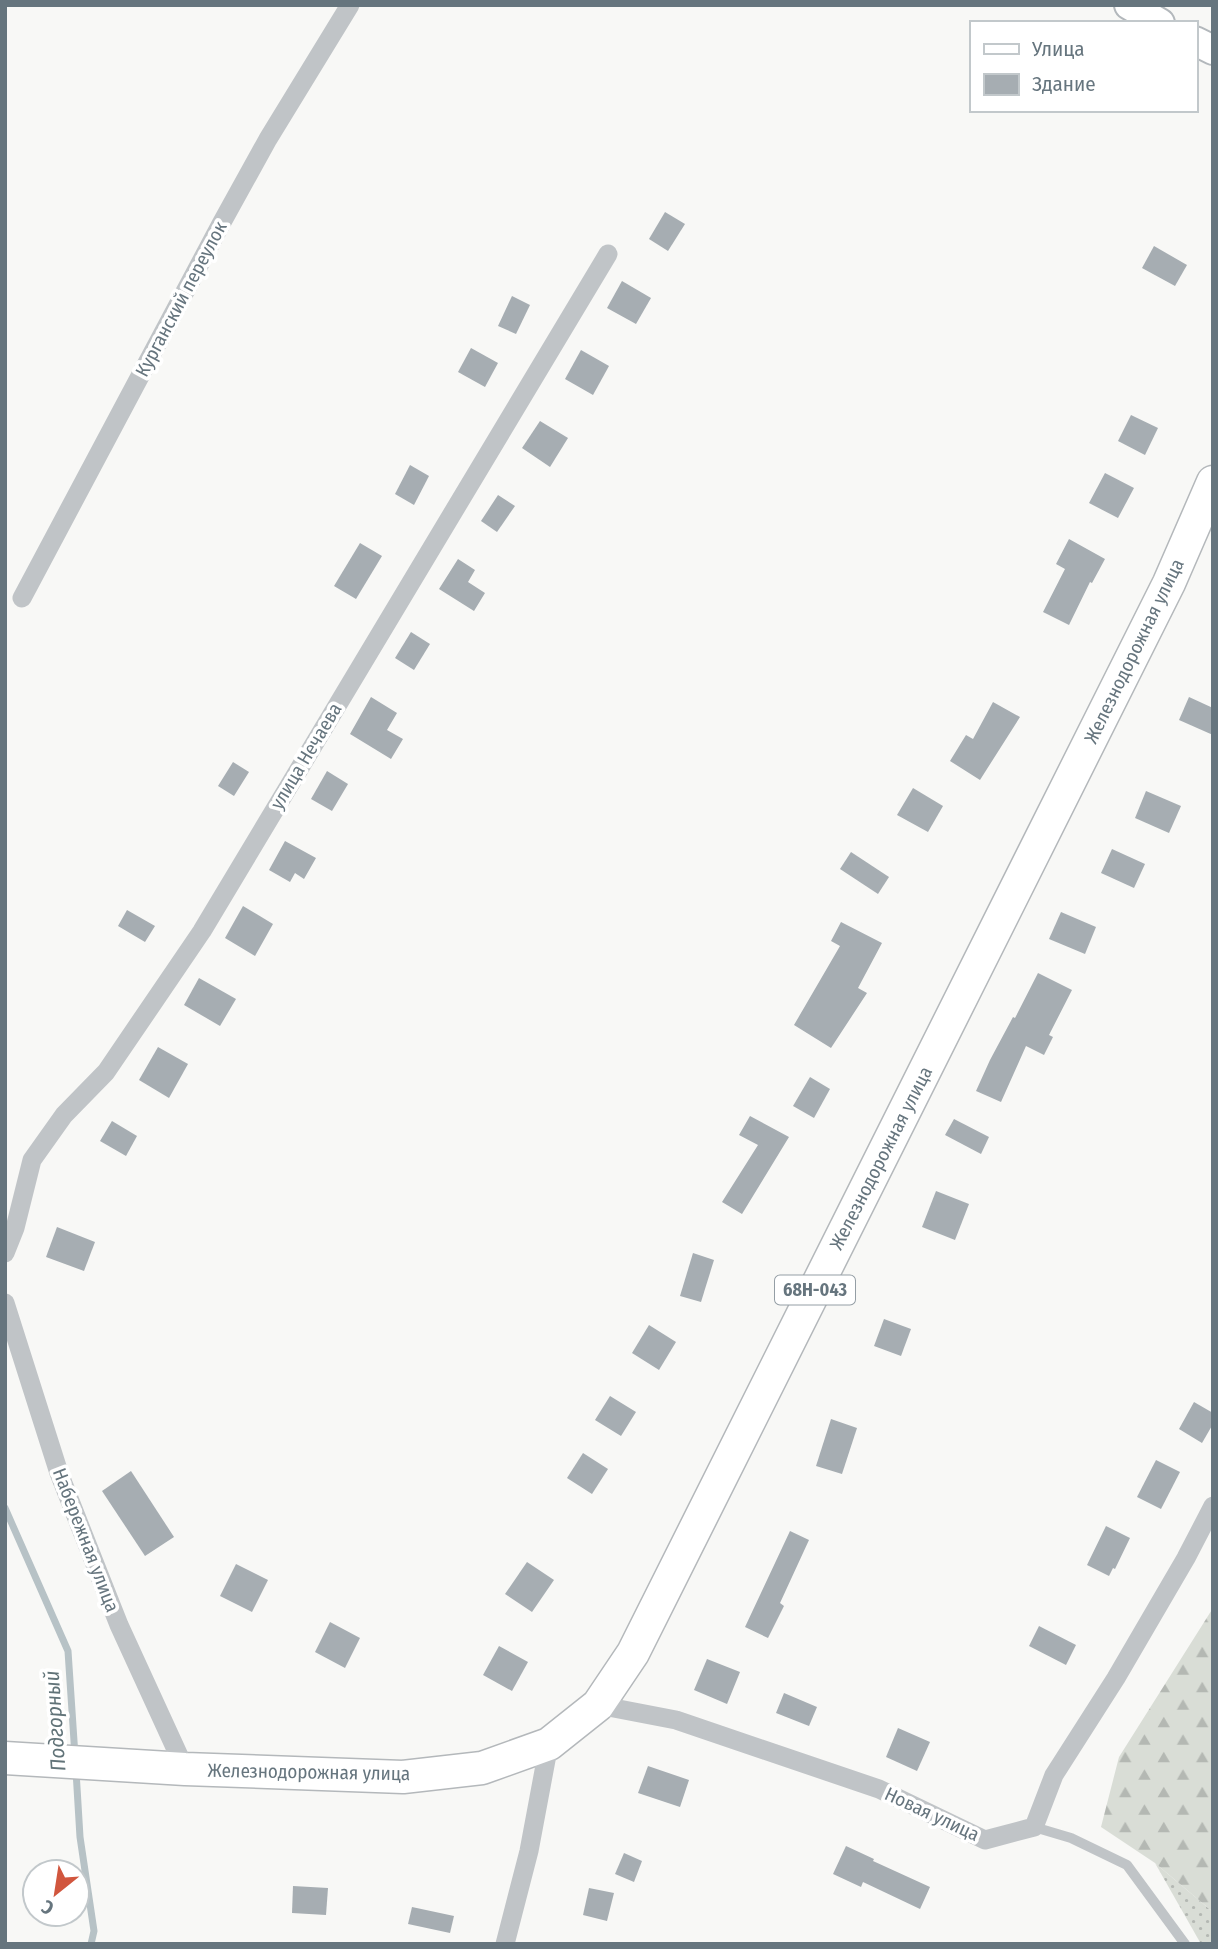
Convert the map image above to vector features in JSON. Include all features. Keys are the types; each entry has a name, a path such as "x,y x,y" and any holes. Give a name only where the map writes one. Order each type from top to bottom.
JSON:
{"main road":[{"path":"1129,5 1157,21"},
{"path":"1197,42 1213,50"},
{"name":"Железнодорожная улица","path":"185,1769 403,1776 482,1768 549,1744 598,1706 645,1630 1169,583 1213,482"},
{"name":"68Н-043","path":"5,1758 185,1769"}],"street":[{"name":"Курганский переулок","path":"22,598 268,139 350,5"},
{"name":"улица Нечаева","path":"5,1253 15,1228 32,1160 64,1115 106,1072 201,931 608,254"},
{"name":"Набережная улица","path":"5,1303 59,1473 119,1625 185,1769"},
{"path":"1034,1827 1054,1775 1116,1678 1213,1506"},
{"name":"Новая улица","path":"598,1706 676,1720 879,1789 985,1840 1034,1827"},
{"path":"505,1944 529,1851 549,1744"}],"lane":[{"path":"1034,1827 1071,1838 1127,1865 1185,1944"}],"green space":[{"path":"1213,1608 1213,1912 1155,1863 1101,1827 1119,1757"},
{"path":"1155,1863 1213,1912 1213,1939 1210,1944 1201,1944"}],"building":[{"path":"665,212 685,224 668,251 649,239"},
{"path":"1154,246 1187,265 1175,286 1142,268"},
{"path":"622,281 651,298 636,324 607,308"},
{"path":"512,296 530,305 516,334 498,326"},
{"path":"471,348 498,363 485,387 458,372"},
{"path":"581,350 609,366 593,395 565,379"},
{"path":"1131,415 1158,428 1145,455 1118,441"},
{"path":"540,421 568,438 550,467 522,448"},
{"path":"410,465 429,476 414,505 395,494"},
{"path":"1105,473 1134,488 1118,518 1089,503"},
{"path":"498,495 515,506 497,532 481,521"},
{"path":"1069,539 1105,559 1092,583 1090,582 1069,625 1043,612 1065,569 1056,564"},
{"path":"360,543 382,556 356,599 334,586"},
{"path":"458,559 475,570 468,582 485,593 474,611 439,589"},
{"path":"411,632 430,644 414,670 395,658"},
{"path":"371,697 397,713 387,730 403,739 391,759 350,734"},
{"path":"1189,697 1213,708 1213,735 1179,720"},
{"path":"993,702 1020,717 980,780 950,761 966,735 973,739"},
{"path":"233,762 249,772 234,796 218,786"},
{"path":"327,771 348,784 332,811 311,799"},
{"path":"913,788 943,806 928,832 897,815"},
{"path":"1146,791 1181,806 1169,833 1135,818"},
{"path":"285,841 316,858 304,879 295,873 290,882 269,870"},
{"path":"1112,849 1145,864 1134,888 1101,873"},
{"path":"851,852 889,877 878,894 840,869"},
{"path":"243,906 273,924 255,956 225,938"},
{"path":"127,910 155,926 145,942 118,926"},
{"path":"1061,912 1096,927 1085,954 1049,939"},
{"path":"841,922 882,943 858,988 867,993 831,1048 794,1025 840,946 831,941"},
{"path":"1038,973 1072,990 1049,1035 1053,1037 1044,1055 1026,1046 1001,1102 976,1091"},
{"path":"199,978 236,999 220,1026 184,1005"},
{"path":"158,1047 188,1064 169,1098 139,1080"},
{"path":"810,1077 830,1089 814,1118 793,1106"},
{"path":"750,1116 789,1137 742,1214 722,1202 758,1145 739,1135"},
{"path":"954,1119 989,1137 981,1154 945,1135"},
{"path":"112,1121 137,1136 126,1156 100,1141"},
{"path":"936,1191 969,1204 955,1240 922,1227"},
{"path":"57,1227 95,1242 84,1271 46,1257"},
{"path":"693,1253 714,1260 701,1302 680,1296"},
{"path":"884,1319 911,1329 901,1356 874,1346"},
{"path":"649,1325 676,1342 659,1370 632,1353"},
{"path":"610,1396 636,1412 621,1436 595,1420"},
{"path":"1194,1402 1213,1413 1213,1424 1202,1443 1179,1429"},
{"path":"831,1419 857,1428 842,1474 816,1466"},
{"path":"583,1453 608,1469 592,1494 567,1478"},
{"path":"1156,1460 1180,1472 1161,1509 1137,1497"},
{"path":"131,1471 174,1537 145,1556 102,1491"},
{"path":"1106,1526 1130,1538 1109,1576 1087,1565"},
{"path":"790,1531 809,1540 780,1603 784,1606 768,1638 745,1627"},
{"path":"527,1562 554,1580 532,1612 505,1594"},
{"path":"236,1564 268,1580 252,1612 220,1596"},
{"path":"330,1622 360,1638 345,1668 315,1652"},
{"path":"1039,1626 1076,1645 1066,1665 1029,1646"},
{"path":"499,1646 528,1662 512,1691 483,1675"},
{"path":"707,1659 740,1672 727,1704 694,1690"},
{"path":"784,1693 817,1707 809,1726 776,1713"},
{"path":"898,1728 930,1742 917,1771 886,1757"},
{"path":"648,1766 689,1780 680,1807 638,1793"},
{"path":"846,1846 930,1887 920,1909 863,1882 861,1887 833,1874"},
{"path":"624,1853 642,1861 634,1882 615,1874"},
{"path":"293,1886 328,1888 326,1915 292,1913"},
{"path":"589,1888 614,1893 607,1921 583,1915"},
{"path":"412,1907 454,1916 450,1933 408,1924"}],"waterway":[{"name":"Подгорный","path":"5,1508 68,1651 75,1756"},
{"name":"Подгорный","path":"76,1771 80,1837 94,1931 91,1944"}]}
